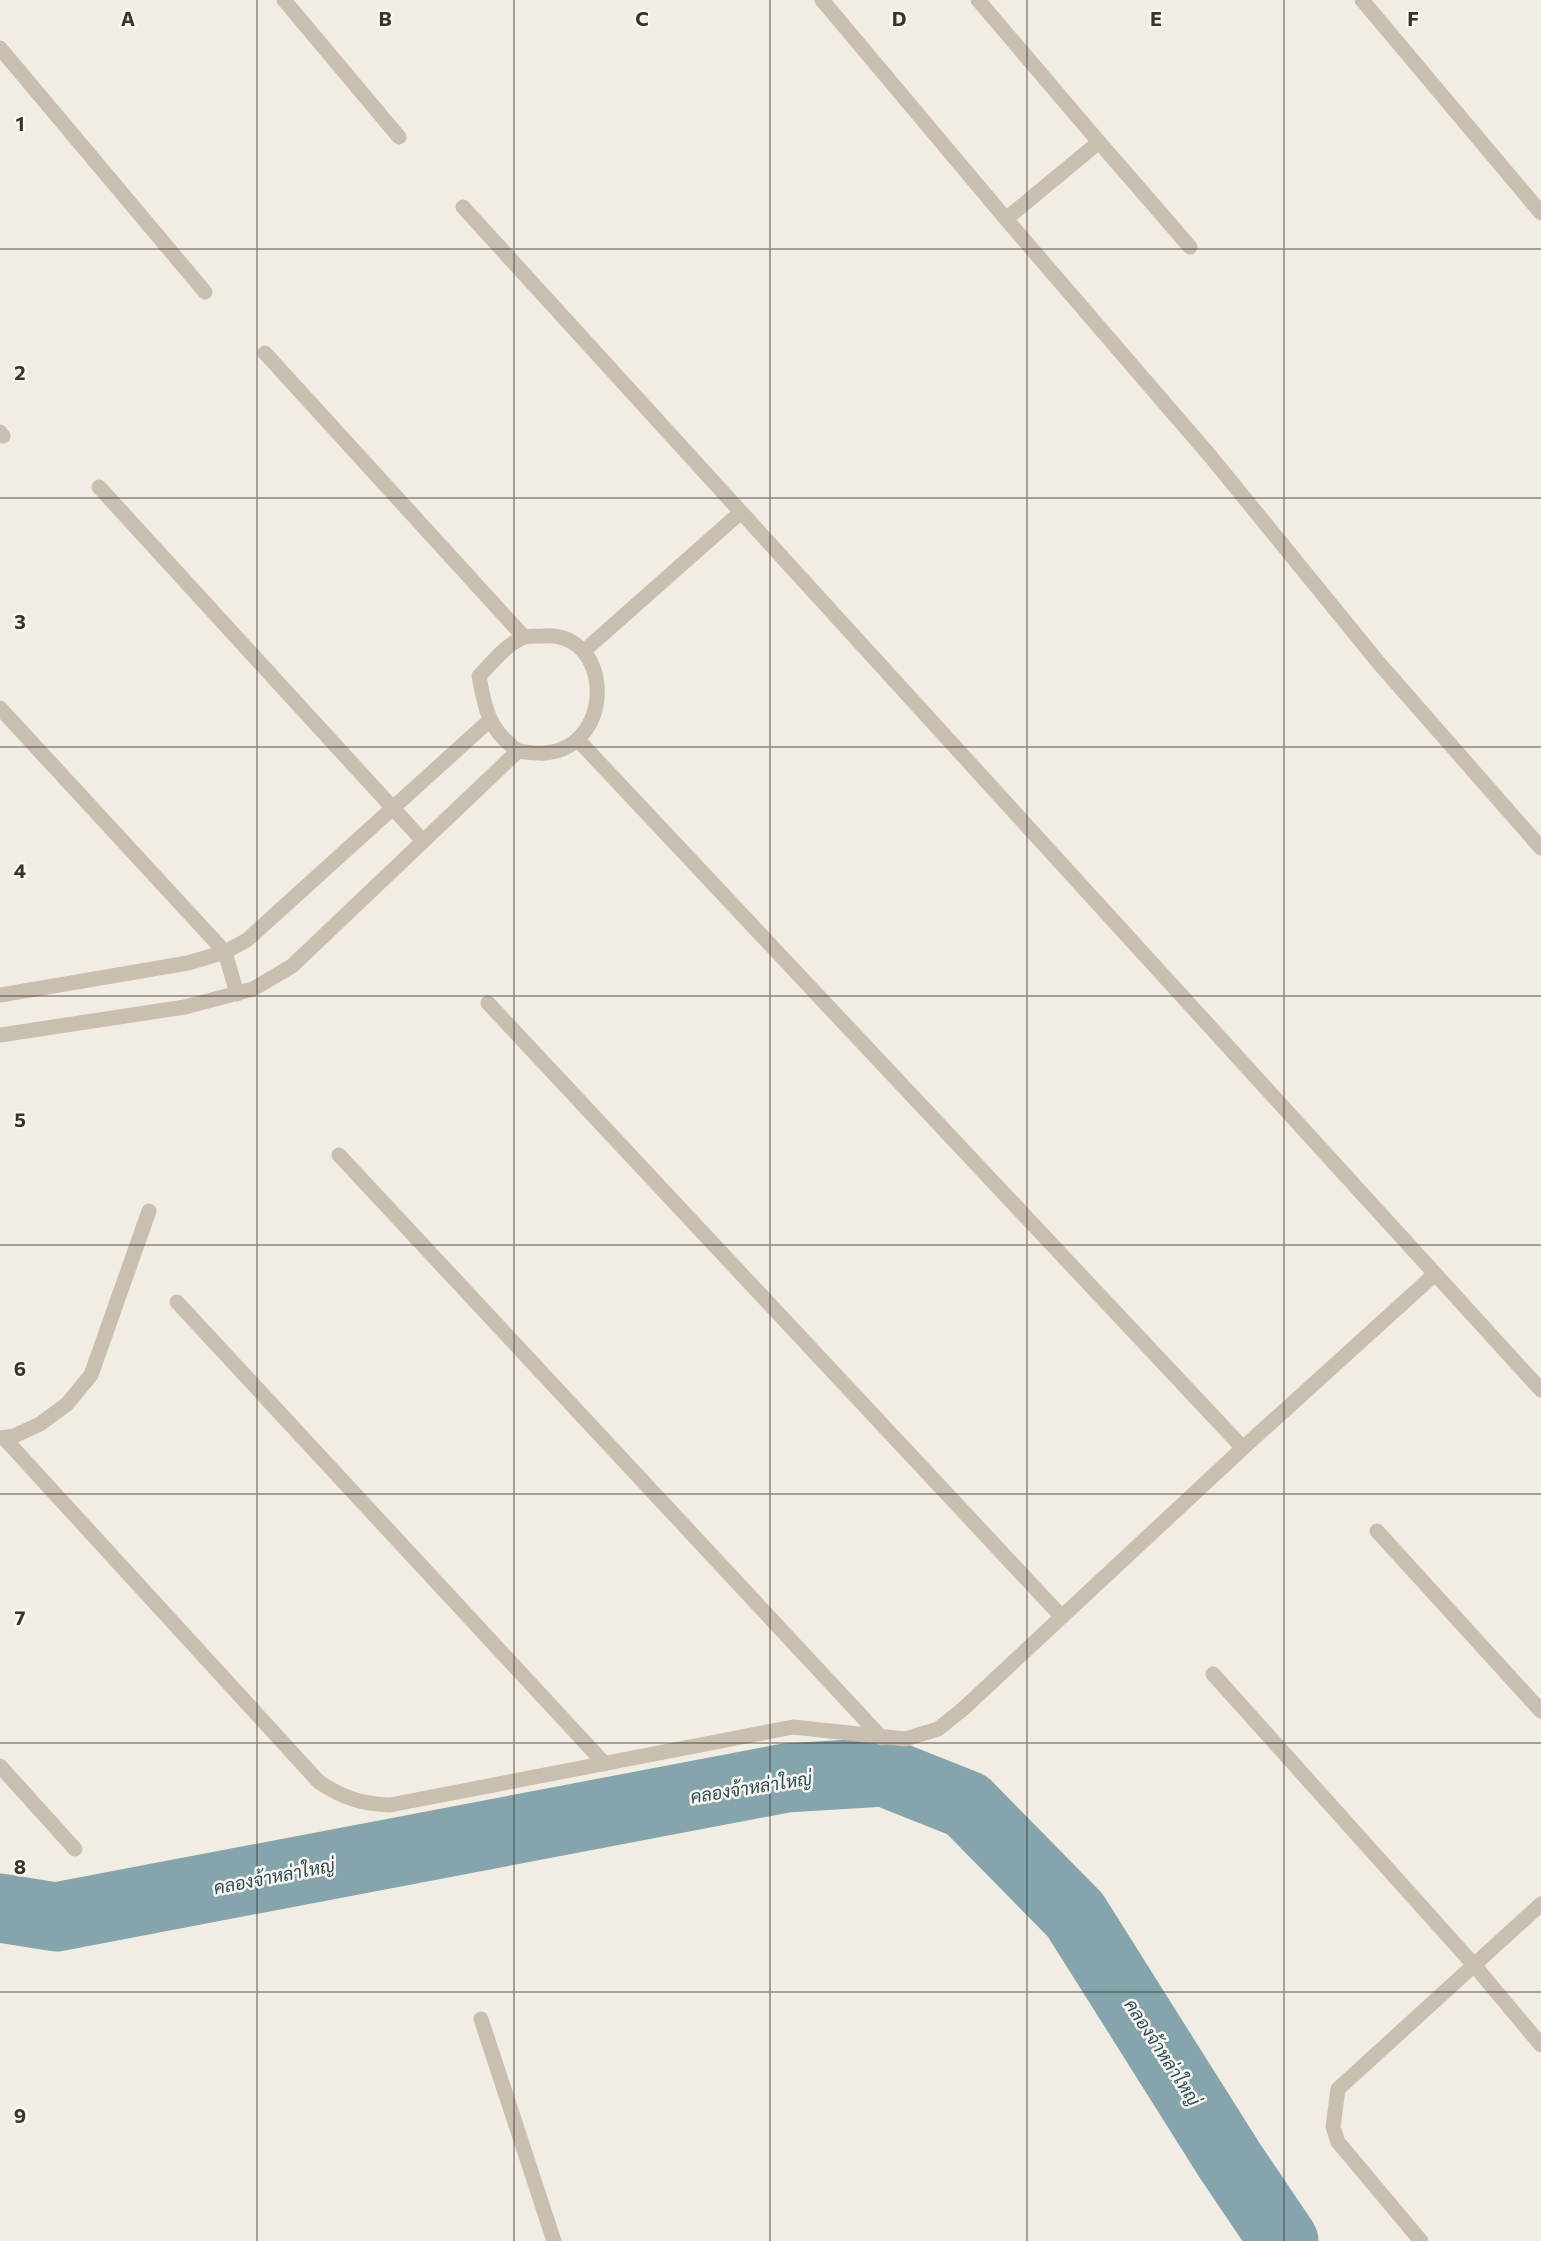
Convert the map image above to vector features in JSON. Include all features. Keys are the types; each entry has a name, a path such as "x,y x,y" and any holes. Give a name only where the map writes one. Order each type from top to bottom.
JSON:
{"street":[{"path":"284,0 399,137"},
{"path":"822,0 1005,219 1211,457 1378,662 1541,848"},
{"path":"978,0 1190,247"},
{"path":"1362,0 1541,213"},
{"path":"0,48 205,292"},
{"path":"1005,219 1099,142"},
{"path":"463,207 1541,1390"},
{"path":"265,353 524,637"},
{"path":"99,487 423,841"},
{"path":"584,651 741,512"},
{"path":"560,635 584,651 595,675 598,697 594,718 578,740 550,753 518,751 501,739 490,720 480,676 499,655 524,637 560,635"},
{"path":"0,708 225,952 237,994"},
{"path":"0,995 176,965 225,952 262,929 490,720"},
{"path":"578,740 1243,1448"},
{"path":"0,1035 185,1007 237,994 272,980 292,966 518,751"},
{"path":"488,1002 1062,1617"},
{"path":"339,1155 882,1738"},
{"path":"149,1211 91,1375 67,1404 40,1424 2,1438 319,1782 341,1797 364,1804 390,1805 793,1727 905,1739 938,1729 963,1709 1243,1448 1435,1274"},
{"path":"177,1302 605,1764"},
{"path":"1377,1531 1541,1712"},
{"path":"1213,1674 1474,1965 1541,2045"},
{"path":"0,1766 75,1849"},
{"path":"1421,2241 1338,2142 1333,2127 1338,2089 1541,1904"},
{"path":"481,2019 554,2241"}],"waterway":[{"name":"คลองจ้าหล่าใหญ่","path":"0,1908 56,1917 786,1778 884,1772 967,1805 1075,1915 1230,2161 1284,2241"}]}
